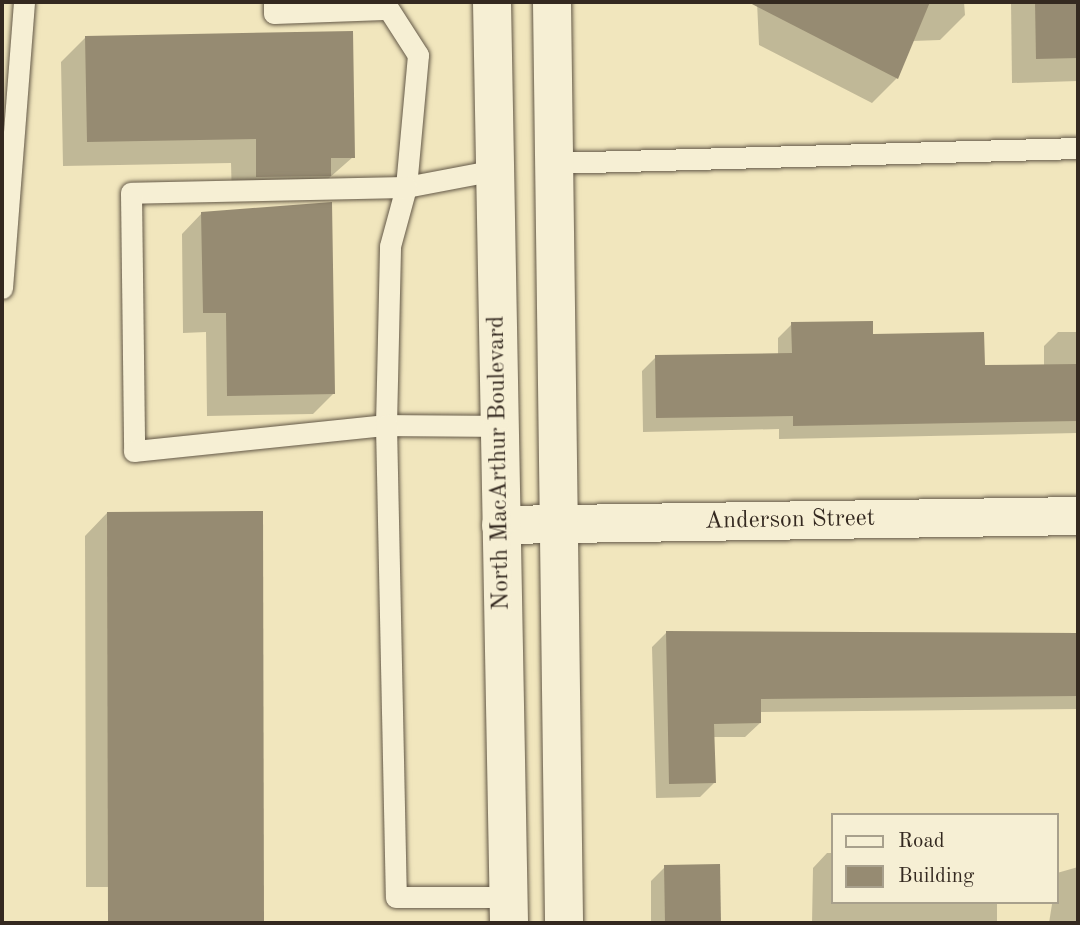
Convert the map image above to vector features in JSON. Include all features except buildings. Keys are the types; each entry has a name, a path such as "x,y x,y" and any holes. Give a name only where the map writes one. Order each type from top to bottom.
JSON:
{"main road":[{"name":"North MacArthur Boulevard","path":"492,2 509,910"},
{"path":"552,2 564,923"},
{"name":"Anderson Street","path":"501,524 1078,516"}],"lane":[{"path":"2,288 24,2"},
{"path":"274,2 274,13 384,6 418,55 406,187 390,246 386,425 396,897 509,910"},
{"path":"554,163 1078,148"},
{"path":"495,170 406,187 131,193 134,451 386,425 500,426"}]}
